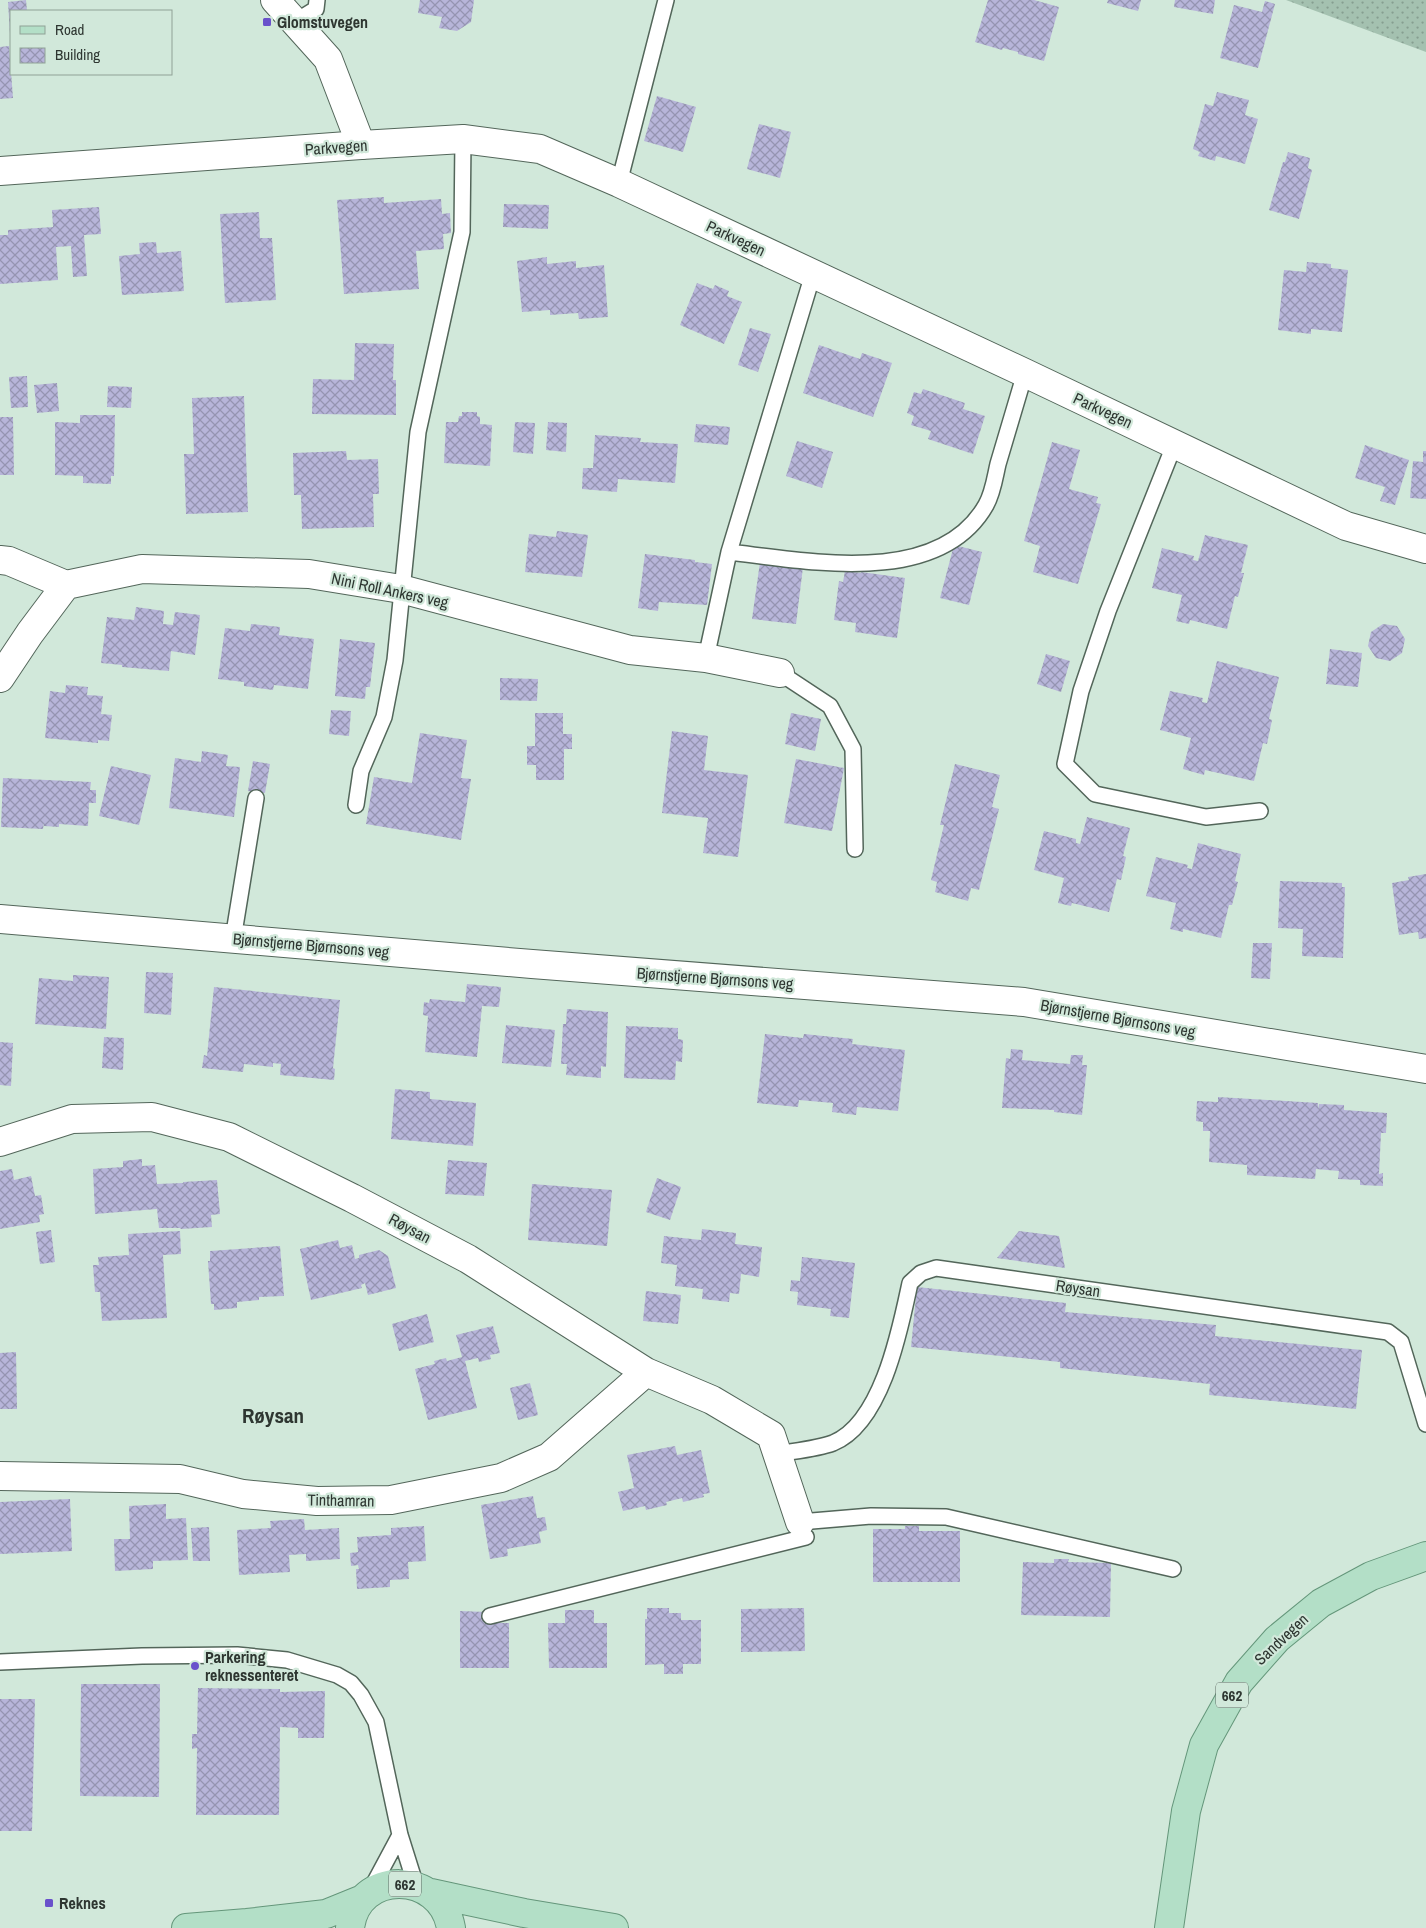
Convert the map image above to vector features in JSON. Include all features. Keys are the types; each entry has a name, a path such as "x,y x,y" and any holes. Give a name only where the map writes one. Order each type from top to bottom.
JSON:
{"main road":[{"name":"Sandvegen","path":"1170,1928 1186,1811 1204,1745 1239,1682 1276,1639 1321,1603 1371,1576 1426,1556"},
{"name":"662","path":"186,1928 247,1924 326,1914 383,1886 400,1883 524,1913 614,1928"},
{"name":"662","path":"423,1889 442,1904 450,1918 452,1928"},
{"path":"350,1928 351,1918 366,1896"}],"street":[{"path":"275,0 328,59 361,145"},
{"name":"Parkvegen","path":"0,171 463,139 540,149 619,183 1346,526 1426,549"},
{"path":"0,560 9,561 66,585 30,632 0,678"},
{"name":"Nini Roll Ankers veg","path":"66,585 142,569 309,574 401,589 630,650 706,658 780,672"},
{"name":"Bjørnstjerne Bjørnsons veg","path":"0,919 532,964 1024,1002 1426,1070"},
{"name":"Røysan","path":"0,1142 72,1119 152,1117 228,1137 352,1198 468,1259 646,1372 712,1400 771,1435 803,1529"},
{"name":"Tinthamran","path":"0,1476 180,1480 243,1494 317,1501 391,1500 501,1478 549,1457 646,1372"}],"lane":[{"path":"295,22 316,9 317,0"},
{"path":"619,183 666,0"},
{"path":"356,805 361,771 384,717 395,660 418,432 462,232 463,139"},
{"path":"706,658 729,552 812,274"},
{"path":"729,552 825,563 883,563 927,554 966,532 987,504 1025,373"},
{"path":"1175,444 1108,611 1081,692 1065,764 1095,794 1206,817 1260,811"},
{"path":"780,672 830,706 853,749 855,848"},
{"path":"233,939 256,798"},
{"name":"Røysan","path":"777,1454 834,1442 860,1424 885,1379 910,1283 920,1273 936,1268 1388,1332 1401,1342 1426,1424"},
{"path":"490,1616 803,1529 871,1516 946,1517 1173,1569"},
{"path":"0,1662 142,1656 237,1655 287,1660 337,1675 351,1683 361,1695 376,1722 400,1835 423,1889"},
{"path":"366,1896 400,1835"}],"green space":[{"path":"1286,0 1426,0 1426,52"}],"building":[{"path":"26,0 27,10 10,10 10,34 8,2"},
{"path":"420,0 474,0 471,22 457,31 439,28 442,17 418,13"},
{"path":"988,0 1034,0 1059,7 1044,61 1018,54 1018,52 1003,48 1002,50 975,42"},
{"path":"1108,0 1141,0 1138,11 1107,3"},
{"path":"1175,0 1215,0 1213,14 1174,7"},
{"path":"1265,1 1275,4 1258,68 1220,58 1234,5 1262,12"},
{"path":"9,46 13,98 0,99 0,47"},
{"path":"1217,92 1249,100 1245,115 1258,119 1245,164 1216,156 1215,161 1198,156 1200,152 1193,149 1205,104 1213,106"},
{"path":"657,96 696,107 683,152 644,141"},
{"path":"759,124 791,132 780,178 747,169"},
{"path":"1288,152 1310,158 1308,168 1312,170 1299,219 1269,210 1283,162 1285,162"},
{"path":"384,197 384,203 441,199 442,214 450,213 451,233 443,234 444,249 416,251 419,289 344,294 337,200"},
{"path":"504,204 549,205 548,229 503,227"},
{"path":"99,207 101,234 84,235 87,276 73,277 71,246 56,247 58,280 0,284 0,235 8,235 8,230 53,227 52,210"},
{"path":"259,212 260,238 272,238 276,300 225,303 220,214"},
{"path":"156,242 157,253 181,251 184,291 122,295 119,256 140,254 139,243"},
{"path":"547,257 547,264 576,261 576,268 604,265 608,317 579,319 578,313 550,315 550,310 522,312 517,261"},
{"path":"1307,262 1331,264 1331,268 1348,270 1342,332 1311,329 1311,334 1278,330 1284,270 1306,272"},
{"path":"697,283 713,289 715,285 729,291 727,296 742,302 724,344 680,325"},
{"path":"750,328 771,334 758,372 738,365"},
{"path":"355,343 394,344 393,380 396,380 396,415 312,414 313,379 354,380"},
{"path":"819,345 860,359 862,353 892,363 873,417 803,393"},
{"path":"27,376 28,407 11,408 9,377"},
{"path":"57,383 59,411 37,413 34,385"},
{"path":"108,386 132,387 131,408 107,407"},
{"path":"923,389 965,403 963,409 985,416 973,454 928,439 931,431 911,425 914,416 907,413 914,392 921,394"},
{"path":"244,396 248,512 186,514 184,454 194,454 192,398"},
{"path":"462,412 477,412 477,416 480,417 480,424 492,425 490,466 444,463 446,422 458,422"},
{"path":"80,415 115,415 114,476 111,476 111,484 83,483 83,476 55,475 55,422 80,423"},
{"path":"0,417 13,417 14,475 0,475"},
{"path":"515,422 535,423 533,454 513,452"},
{"path":"548,422 567,423 566,452 546,450"},
{"path":"696,424 730,427 728,445 694,442"},
{"path":"595,435 641,438 640,442 678,444 675,483 618,479 617,492 582,489 583,468 593,468"},
{"path":"797,441 833,452 822,488 786,476"},
{"path":"1052,442 1080,450 1069,489 1098,497 1096,503 1101,504 1078,584 1033,572 1040,546 1024,541"},
{"path":"1365,445 1409,460 1395,505 1380,501 1385,487 1355,478"},
{"path":"346,451 347,460 378,459 379,494 373,494 374,527 302,529 301,495 294,495 293,453"},
{"path":"1423,451 1426,451 1426,499 1410,498 1413,461 1423,462"},
{"path":"557,531 588,535 582,577 525,572 529,534 556,537"},
{"path":"1205,535 1248,545 1241,573 1244,573 1238,597 1235,596 1227,629 1190,620 1189,624 1176,621 1182,595 1152,588 1162,548 1194,556 1193,560 1198,561"},
{"path":"954,545 982,552 969,605 940,598"},
{"path":"645,554 712,564 707,605 659,602 658,611 638,608"},
{"path":"760,562 803,567 796,624 752,619"},
{"path":"845,571 905,578 897,638 855,632 856,623 834,620 839,581 843,582"},
{"path":"136,607 164,611 163,624 173,625 175,612 200,615 195,655 171,651 169,671 122,667 122,665 101,663 107,617 134,620"},
{"path":"251,624 280,627 279,635 314,639 308,689 274,685 273,690 244,686 244,682 218,679 225,628 250,631"},
{"path":"1383,624 1397,626 1405,639 1402,653 1390,661 1376,658 1368,646 1371,632"},
{"path":"340,639 375,643 370,687 366,687 365,699 335,696"},
{"path":"1330,649 1362,653 1358,687 1326,684"},
{"path":"1046,654 1070,661 1061,692 1037,684"},
{"path":"1217,661 1279,677 1269,719 1272,720 1267,744 1263,743 1254,781 1205,770 1204,775 1183,769 1191,738 1160,730 1170,691 1203,698 1202,702 1207,703"},
{"path":"500,678 538,679 537,701 500,700"},
{"path":"66,685 88,687 87,695 103,696 101,714 112,715 109,741 98,740 98,743 45,738 50,691 65,693"},
{"path":"331,710 351,711 349,736 329,734"},
{"path":"535,713 563,713 563,734 572,734 572,749 564,749 564,780 536,780 536,765 527,765 527,746 535,746"},
{"path":"791,713 821,719 815,751 785,744"},
{"path":"672,731 708,736 704,770 748,775 738,857 703,853 708,818 662,813"},
{"path":"420,733 467,740 461,778 471,779 461,840 366,824 374,777 412,783"},
{"path":"202,751 228,755 226,766 240,767 234,817 169,808 175,758 201,762"},
{"path":"796,759 844,768 832,831 784,823"},
{"path":"253,761 270,764 265,793 248,791"},
{"path":"955,764 1000,775 992,807 999,809 979,890 971,888 968,901 935,892 937,882 931,880 944,825 940,825"},
{"path":"111,766 151,775 139,825 99,816"},
{"path":"3,778 91,782 90,790 96,790 96,803 89,803 88,826 59,824 59,827 44,826 44,823 43,829 1,827"},
{"path":"1087,817 1130,828 1123,856 1126,857 1121,880 1117,879 1109,912 1072,903 1071,906 1058,903 1064,878 1034,870 1044,831 1076,839 1076,843 1080,844"},
{"path":"1198,843 1241,854 1235,881 1238,882 1232,905 1229,905 1221,938 1183,929 1183,932 1170,929 1176,903 1146,896 1156,857 1188,865 1187,868 1192,869"},
{"path":"1426,874 1426,938 1419,939 1418,932 1399,935 1392,883 1409,880 1408,877"},
{"path":"1280,881 1342,883 1342,887 1345,887 1343,958 1302,956 1303,929 1278,928"},
{"path":"1253,943 1272,943 1270,979 1251,978"},
{"path":"146,972 173,973 171,1015 144,1013"},
{"path":"73,975 109,977 106,1029 35,1024 39,978 73,981"},
{"path":"467,984 501,987 499,1007 482,1006 477,1057 425,1052 428,1016 423,1015 424,1002 429,1003 430,999 465,1002"},
{"path":"214,987 340,1000 333,1068 335,1069 334,1080 280,1075 281,1064 273,1063 273,1067 244,1064 243,1072 202,1068 204,1055 207,1056"},
{"path":"567,1009 608,1012 606,1067 601,1066 601,1078 566,1075 567,1064 561,1064 563,1024 566,1024"},
{"path":"506,1025 555,1030 551,1067 502,1063"},
{"path":"626,1026 678,1028 678,1039 683,1040 682,1062 676,1061 675,1080 624,1078"},
{"path":"765,1034 803,1038 804,1034 853,1039 852,1044 905,1050 898,1111 857,1107 856,1115 832,1112 833,1103 799,1100 798,1107 757,1103"},
{"path":"104,1037 124,1038 123,1070 102,1068"},
{"path":"0,1042 13,1043 11,1086 0,1085"},
{"path":"1011,1049 1023,1050 1022,1060 1070,1064 1071,1055 1083,1055 1082,1065 1087,1065 1082,1115 1054,1112 1054,1110 1002,1108 1006,1058 1010,1059"},
{"path":"395,1089 430,1092 430,1099 476,1103 473,1146 391,1139"},
{"path":"1218,1097 1318,1103 1318,1109 1319,1104 1344,1105 1344,1110 1387,1113 1386,1133 1381,1133 1379,1174 1383,1173 1383,1186 1360,1185 1360,1180 1338,1179 1339,1171 1316,1169 1315,1179 1247,1175 1247,1165 1209,1162 1210,1131 1203,1131 1203,1122 1196,1121 1197,1101 1218,1102"},
{"path":"142,1159 142,1166 155,1165 157,1184 183,1183 184,1189 183,1182 217,1180 220,1214 211,1215 212,1227 159,1228 157,1209 95,1214 93,1169 123,1167 123,1161"},
{"path":"448,1160 487,1163 484,1196 445,1194"},
{"path":"12,1169 14,1180 31,1176 35,1196 41,1195 44,1214 39,1215 40,1222 0,1229 0,1171"},
{"path":"657,1178 681,1187 670,1220 646,1212"},
{"path":"532,1184 612,1190 607,1246 528,1240"},
{"path":"702,1229 736,1233 735,1244 762,1247 759,1277 741,1274 739,1294 730,1293 729,1302 702,1299 703,1289 675,1286 677,1265 661,1263 664,1236 701,1240"},
{"path":"51,1230 55,1262 40,1264 36,1232"},
{"path":"180,1231 181,1254 163,1255 167,1318 102,1321 100,1292 95,1292 93,1265 99,1265 98,1257 129,1255 128,1234"},
{"path":"1019,1231 1059,1236 1065,1268 997,1258"},
{"path":"338,1240 340,1248 352,1245 355,1259 359,1258 359,1255 379,1250 388,1256 396,1288 368,1295 365,1283 361,1285 362,1288 311,1300 300,1249"},
{"path":"280,1246 284,1296 259,1297 259,1300 237,1302 237,1308 214,1310 214,1304 211,1304 208,1261 210,1261 210,1251"},
{"path":"802,1257 855,1263 849,1318 830,1316 831,1309 797,1305 798,1292 790,1291 791,1280 800,1281"},
{"path":"917,1287 1066,1303 1065,1312 1216,1325 1215,1336 1362,1350 1356,1409 1209,1395 1210,1384 1060,1368 1060,1362 911,1347"},
{"path":"646,1291 681,1295 678,1324 643,1321"},
{"path":"427,1314 434,1342 399,1351 392,1324"},
{"path":"493,1326 500,1353 490,1355 491,1359 479,1362 478,1358 465,1361 477,1408 428,1420 415,1369 435,1364 434,1361 446,1358 447,1361 462,1357 456,1335"},
{"path":"16,1352 17,1409 0,1409 0,1353"},
{"path":"530,1383 538,1415 518,1420 510,1388"},
{"path":"675,1446 677,1455 701,1450 710,1493 703,1494 704,1497 683,1502 682,1498 666,1502 667,1505 646,1510 645,1506 623,1511 618,1492 634,1488 627,1455"},
{"path":"533,1496 537,1518 545,1517 547,1530 539,1532 541,1543 507,1549 508,1556 490,1559 481,1505"},
{"path":"70,1499 72,1551 0,1554 0,1502"},
{"path":"166,1504 166,1519 186,1518 188,1560 153,1561 153,1569 115,1571 114,1539 130,1539 129,1506"},
{"path":"304,1519 305,1530 339,1528 340,1559 306,1561 306,1554 289,1555 290,1572 239,1575 237,1530 271,1528 270,1521"},
{"path":"424,1526 426,1561 408,1562 409,1579 390,1580 390,1587 357,1589 356,1569 359,1569 358,1565 351,1566 350,1553 358,1552 357,1537 391,1535 391,1528"},
{"path":"905,1526 919,1526 919,1531 960,1531 960,1582 873,1582 873,1529 905,1529"},
{"path":"209,1527 210,1561 193,1561 191,1528"},
{"path":"1054,1559 1069,1559 1068,1562 1111,1563 1110,1617 1021,1615 1023,1562 1054,1563"},
{"path":"647,1608 669,1608 669,1613 681,1613 681,1620 701,1620 701,1664 683,1664 683,1674 664,1674 664,1664 645,1665 645,1619 647,1619"},
{"path":"804,1608 805,1651 741,1652 741,1609"},
{"path":"565,1610 594,1610 594,1623 607,1623 607,1668 549,1668 548,1623 565,1623"},
{"path":"460,1611 486,1612 486,1623 509,1623 509,1668 460,1668"},
{"path":"81,1684 160,1684 159,1797 80,1796"},
{"path":"198,1688 280,1689 280,1692 325,1691 324,1738 298,1738 298,1728 280,1727 279,1815 196,1815 197,1748 192,1749 192,1734 197,1734"},
{"path":"0,1699 35,1699 32,1831 0,1831"}],"place":[{"name":"Glomstuvegen","path":"267,22"},
{"name":"Parkering reknessenteret","path":"195,1666"},
{"name":"Reknes","path":"49,1903"}],"district":[{"name":"Røysan","path":"273,1415"}]}
